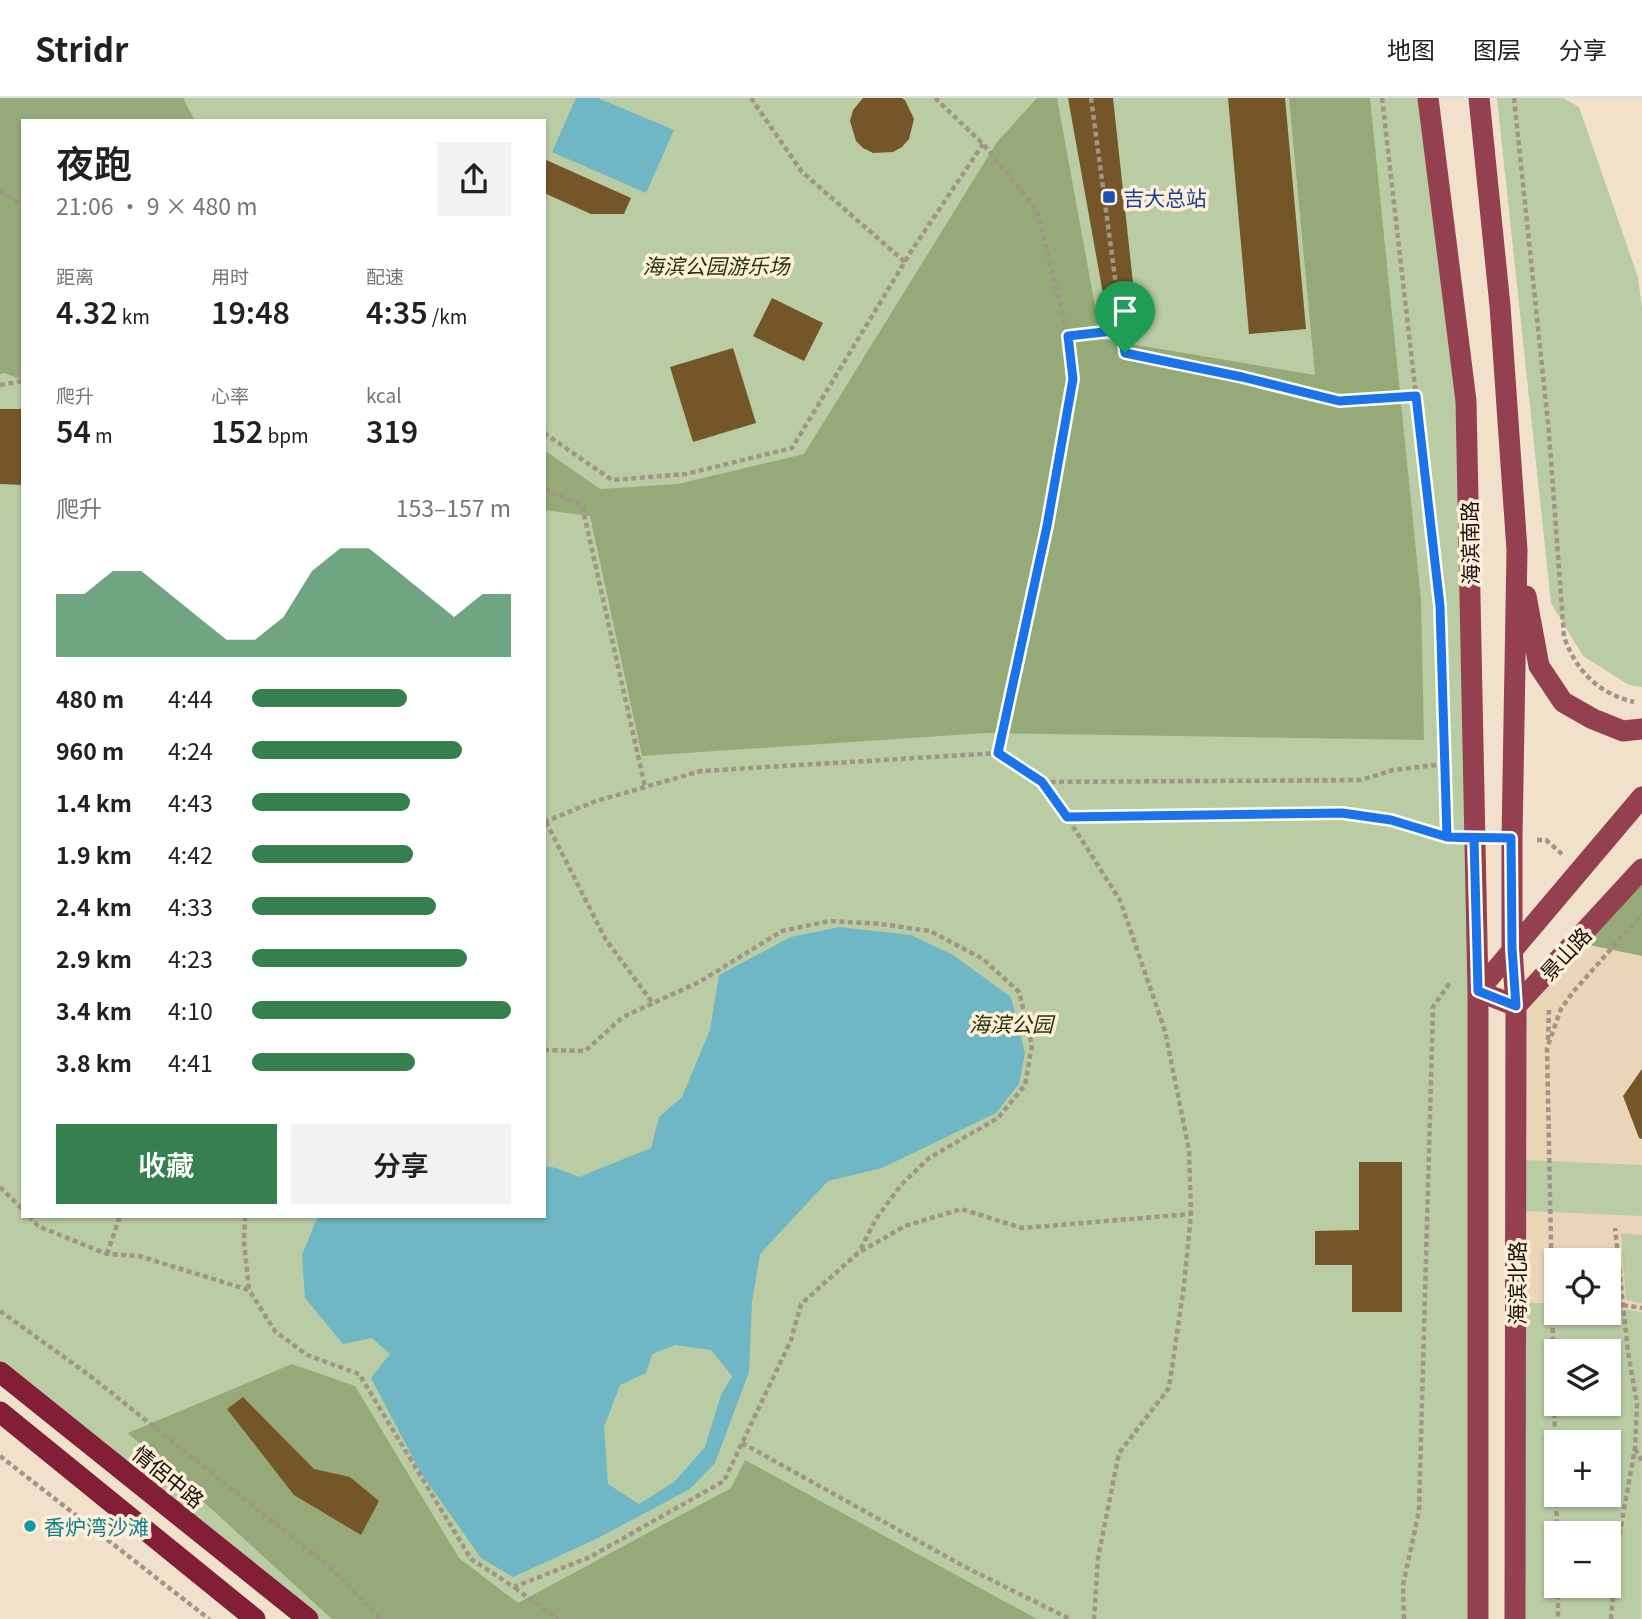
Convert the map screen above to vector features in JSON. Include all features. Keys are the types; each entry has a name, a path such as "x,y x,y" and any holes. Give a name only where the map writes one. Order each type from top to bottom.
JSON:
{"highway":[{"name":"情侶中路","path":"0,1372 308,1619"},
{"path":"0,1412 255,1619"}],"main road":[{"name":"海滨南路","path":"1428,98 1466,401 1478,991"},
{"path":"1479,98 1500,306 1517,550 1511,838 1512,948"},
{"path":"1517,550 1539,666 1563,702 1623,731 1642,729"},
{"name":"景山路","path":"1478,991 1642,797"},
{"name":"景山路","path":"1516,1006 1642,869"},
{"name":"海滨北路","path":"1512,948 1516,1006 1515,1619"},
{"path":"1478,991 1516,1006"},
{"name":"海滨北路","path":"1478,991 1478,1619"}],"path":[{"path":"751,98 803,172 905,262"},
{"path":"935,98 983,144 1037,209 1068,336 1073,379 1047,526 998,753"},
{"path":"1091,98 1125,353 1242,377 1339,401 1416,396"},
{"path":"1381,98 1440,606 1444,737"},
{"path":"1514,98 1550,446 1564,637 1571,656 1588,678 1609,695 1642,702"},
{"path":"546,434 612,480 686,474 792,448 905,262 983,144"},
{"path":"1,193 21,204"},
{"path":"1068,336 1122,330"},
{"path":"0,385 21,381"},
{"path":"546,490 582,505 645,787"},
{"path":"1445,751 1445,776"},
{"path":"546,822 596,801 701,771 998,753 1042,782 1067,817 1120,900 1165,1031 1189,1150 1191,1214 1169,1388 1119,1453 1098,1558 1094,1619"},
{"path":"1042,782 1361,780 1393,770 1445,764"},
{"path":"1067,817 1342,813 1391,820 1447,837 1474,838"},
{"path":"546,824 606,940 652,1002"},
{"path":"1447,825 1447,837"},
{"path":"1511,838 1546,840 1581,868"},
{"path":"1555,1430 1547,1048 1561,1009 1573,992 1642,914"},
{"path":"546,1050 585,1051 623,1017 701,981 782,931 830,921 930,931 984,959 1019,992 1032,1045 1025,1085 998,1118 929,1158 901,1185 876,1219 858,1253"},
{"path":"1404,1619 1403,1585 1419,1511 1433,1007 1451,982 1451,969"},
{"path":"0,1186 21,1208"},
{"path":"514,1587 590,1557 724,1481 791,1340 801,1304 858,1253 905,1226 961,1209 1022,1228 1191,1214"},
{"path":"31,1218 38,1226 107,1254 139,1256 248,1290"},
{"path":"107,1254 119,1218"},
{"path":"245,1218 248,1290 275,1331 307,1355 359,1374 471,1559 558,1619"},
{"path":"1611,1619 1617,1548 1634,1448 1637,1404 1615,1228"},
{"path":"1623,1305 1642,1308"},
{"path":"0,1311 89,1375 334,1570 380,1619"},
{"path":"742,1443 967,1568 1070,1619"},
{"path":"1634,1448 1642,1461"},
{"path":"0,1456 209,1619"},
{"path":"1558,1598 1558,1619"}],"shaded area":[{"path":"1642,869 1642,1619 1516,1619 1516,1006"}],"green space":[{"name":"海滨公园","path":"0,98 1428,98 1465,401 1478,1619 312,1619 0,1370"},
{"path":"0,98 183,98 194,119 21,119 21,379 0,374"},
{"path":"1037,98 1057,98 1101,339 1315,375 1289,98 1370,98 1421,600 1424,740 986,733 642,756 590,516 546,510 546,451 600,489 678,484 804,454 997,142"},
{"path":"1497,98 1563,98 1579,107 1638,277 1642,309 1642,687 1629,685 1583,656 1551,603"},
{"path":"1642,876 1642,956 1584,944"},
{"path":"1521,1160 1642,1165 1642,1216 1521,1211"},
{"path":"1621,1233 1642,1235 1642,1303 1626,1300"},
{"path":"1521,1302 1544,1303 1544,1325 1621,1325 1621,1309 1642,1312 1641,1619 1521,1619"},
{"path":"292,1364 355,1386 459,1558 518,1603 731,1488 745,1460 1037,1619 332,1619 128,1433"}],"water":[{"path":"576,98 598,98 674,130 646,193 552,152"},
{"path":"839,927 911,935 953,955 1011,997 1025,1053 1019,1084 996,1113 882,1168 828,1181 760,1254 752,1302 749,1372 715,1463 690,1489 598,1538 513,1577 481,1558 421,1473 371,1378 390,1354 372,1338 343,1344 305,1298 302,1255 317,1218 546,1218 546,1166 579,1177 651,1148 659,1117 682,1097 710,1030 719,975 791,937","holes":["675,1345 711,1350 732,1376 721,1395 705,1447 674,1482 639,1504 608,1484 604,1427 620,1385 646,1373 652,1354"]}],"building":[{"path":"863,98 905,100 914,119 909,139 902,147 893,152 873,153 856,141 850,121 853,110"},
{"path":"1068,98 1113,98 1137,320 1108,322"},
{"path":"1228,98 1285,98 1306,329 1249,334"},
{"path":"546,160 631,198 624,214 591,214 546,194"},
{"path":"772,298 823,323 804,361 753,336"},
{"path":"733,348 756,423 693,442 670,367"},
{"path":"0,409 21,409 21,485 0,484"},
{"path":"1642,1069 1642,1139 1639,1138 1623,1096"},
{"path":"1359,1162 1402,1162 1402,1312 1352,1312 1352,1265 1315,1265 1315,1231 1359,1230"},
{"path":"243,1397 314,1469 350,1477 379,1501 361,1535 294,1495 227,1409"}],"place":[{"name":"吉大总站","path":"1109,197"},
{"name":"香炉湾沙滩","path":"30,1526"}],"route":[{"path":"1125,353 1122,330 1068,336 1073,379 1047,526 998,753 1042,782 1067,817 1342,813 1391,820 1447,837 1474,838 1478,991 1516,1006 1512,948 1511,838 1447,837 1440,606 1416,396 1339,401 1242,377 1125,353"}],"park label":[{"name":"海滨公园游乐场","path":"716,265"}]}
